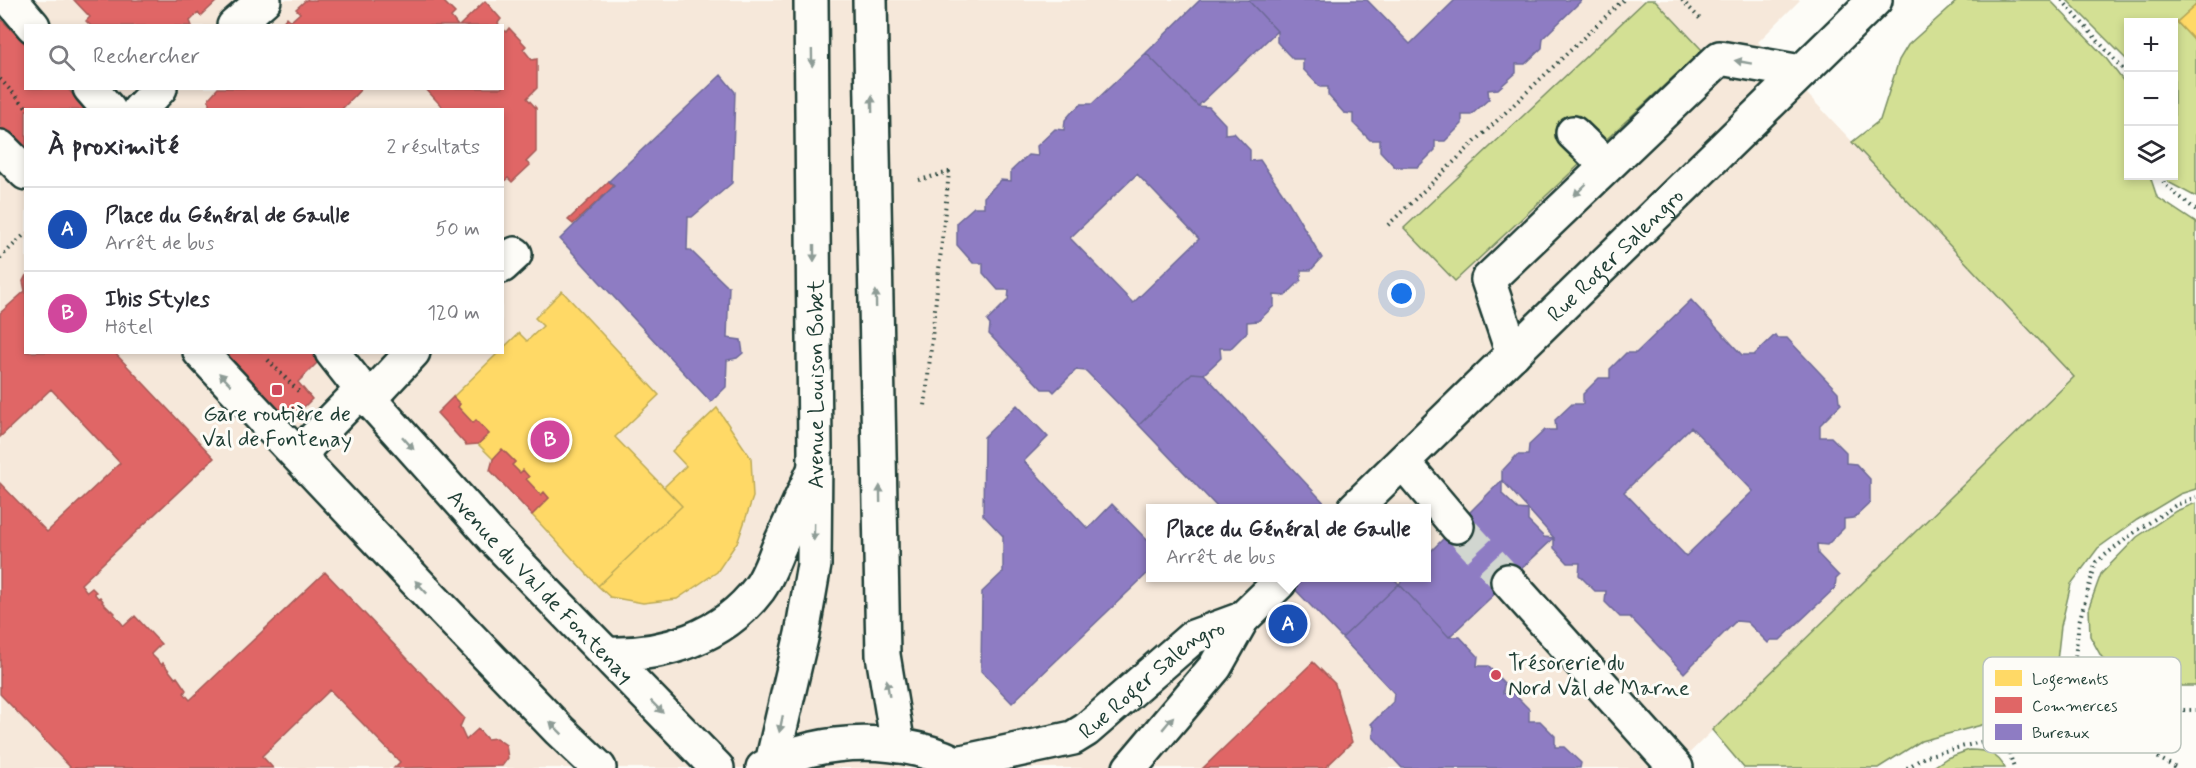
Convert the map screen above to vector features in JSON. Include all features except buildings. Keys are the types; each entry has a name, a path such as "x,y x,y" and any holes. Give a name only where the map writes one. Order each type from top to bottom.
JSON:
{"street":[{"path":"10,0 31,24"},
{"path":"236,24 264,0"},
{"name":"Avenue Louison Bobet","path":"768,765 802,634 814,566 811,0"},
{"path":"870,0 883,655 898,746"},
{"name":"Rue Roger Salengro","path":"1359,504 1875,0"},
{"path":"1513,354 1488,280 1720,58 1801,72"},
{"path":"92,90 108,108"},
{"path":"141,108 158,90"},
{"path":"1573,133 1606,165"},
{"path":"0,147 24,171"},
{"path":"202,354 559,730 599,768"},
{"name":"Avenue du Val de Fontenay","path":"334,354 369,399 496,540 717,768"},
{"path":"309,468 304,459 305,450 309,444 352,400 358,396 369,399 411,354"},
{"path":"1403,462 1457,525"},
{"path":"606,654 629,655 668,649 718,628 739,610 760,587 815,468"},
{"path":"1508,581 1676,768"},
{"name":"Rue Roger Salengro","path":"1130,768 1215,667 1242,619 1279,583"},
{"name":"Rue Roger Salengro","path":"961,765 1073,738 1086,730 1193,637 1242,619"},
{"path":"768,765 813,749 855,743 898,746 928,752 961,765"}],"path":[{"path":"1388,225 1623,0"},
{"path":"1682,0 1703,22"},
{"path":"2062,0 2125,72"},
{"path":"0,79 27,108"},
{"path":"919,180 949,172 925,406"},
{"path":"2163,180 2165,185 2196,210"},
{"path":"0,258 24,235"},
{"path":"2075,657 2079,622 2096,562 2134,532 2176,505 2196,497"},
{"path":"1907,768 1926,756 1983,741"},
{"path":"2009,753 2014,768"},
{"path":"2155,753 2157,757 2176,768"}],"shaded area":[{"path":"0,0 1800,0 1758,42 2075,377 1674,768 0,768"}],"green space":[{"path":"1646,0 1655,0 1702,50 1455,281 1404,228"},
{"path":"1958,0 2050,0 2105,57 2124,82 2124,180 2151,180 2157,197 2196,223 2196,489 2180,494 2137,520 2098,548 2071,584 2061,626 2057,657 1983,657 1983,725 1921,741 1878,768 1744,768 1712,730 2074,377 1852,142 1880,120 1899,60 1908,45"},
{"path":"2067,0 2196,0 2196,5 2178,21 2178,18 2124,18 2124,57"},
{"path":"2178,23 2196,42 2196,197 2167,180 2178,180"},
{"path":"2196,503 2196,686 2181,686 2181,657 2102,657 2090,636 2089,607 2101,574 2137,537 2176,511"},
{"path":"1969,750 1981,751 1990,753 2005,768 1932,768 1947,758"}],"tunnel":[{"path":"1457,526 1508,581"}],"place":[{"name":"Gare routière de Val de Fontenay","path":"277,390"},
{"name":"Ibis Styles","path":"550,440"},
{"name":"Place du Général de Gaulle","path":"1288,624"},
{"name":"Trésorerie du Nord Val de Marne","path":"1496,675"}]}
